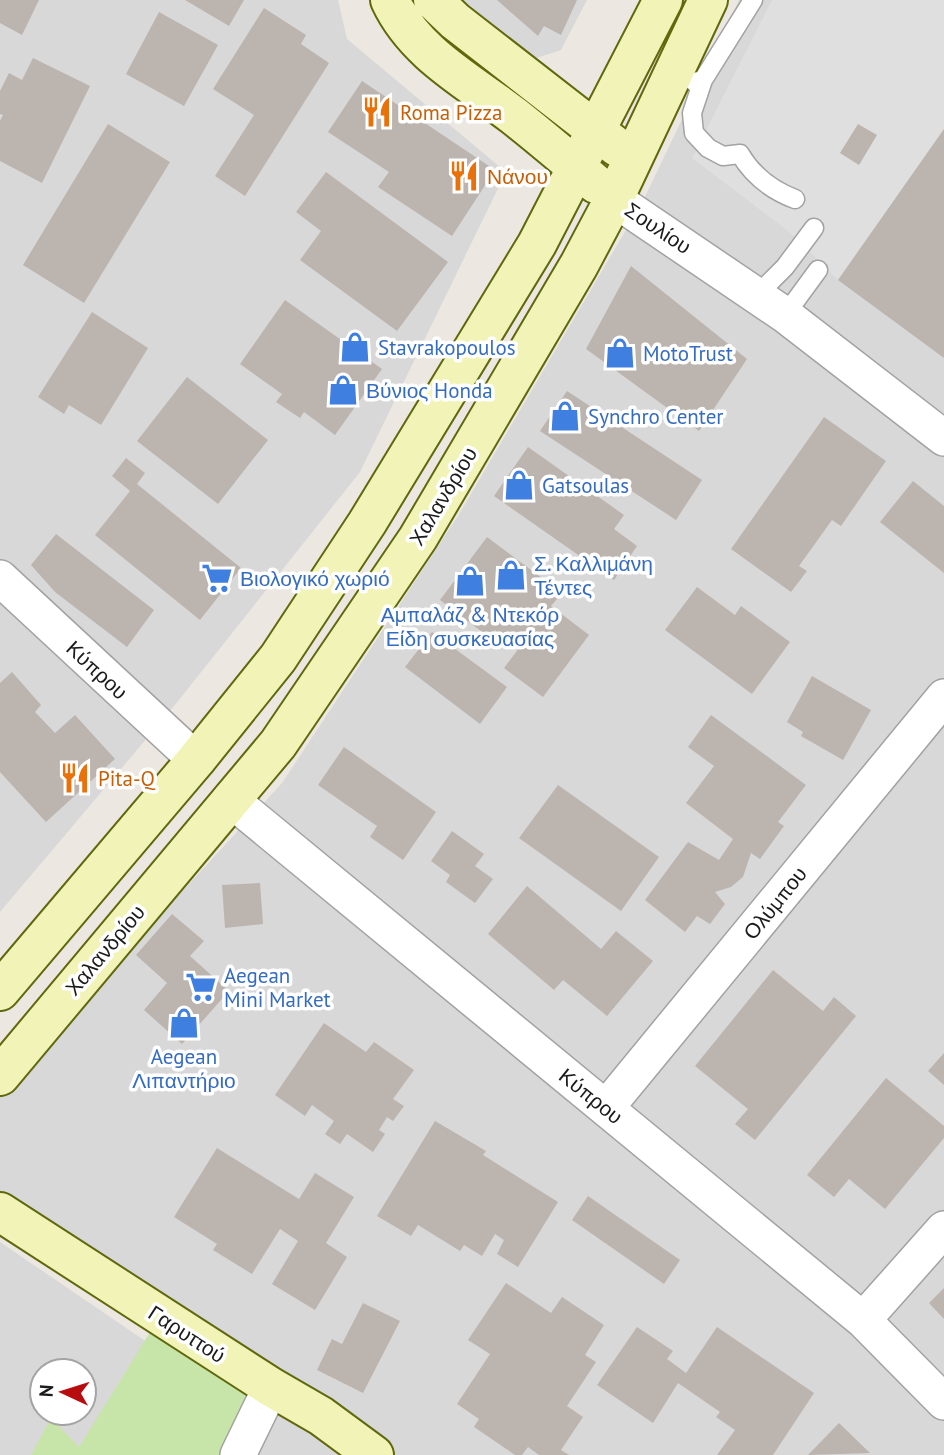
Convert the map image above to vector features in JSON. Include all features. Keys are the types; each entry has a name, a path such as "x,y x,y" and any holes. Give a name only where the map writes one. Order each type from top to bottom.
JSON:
{"main road":[{"name":"Σουλίου","path":"390,0 405,25 424,48 515,117 614,199"},
{"path":"432,0 596,132 633,158"},
{"path":"0,991 196,760 278,658 367,523 524,267 578,169 663,0"},
{"name":"Χαλανδρίου","path":"0,1076 278,744 418,538 561,296 614,199 633,158 685,84 708,0"},
{"name":"Γαρυττού","path":"0,1212 271,1387 321,1416 374,1455"}],"street":[{"path":"368,0 424,48"},
{"name":"Σουλίου","path":"614,199 785,315 944,438"},
{"name":"Κύπρου","path":"0,578 196,760"},
{"name":"Ολύμπου","path":"606,1108 944,698"},
{"name":"Κύπρου","path":"230,799 863,1320 944,1402"},
{"path":"863,1320 944,1229"},
{"path":"238,1455 271,1387"}],"lane":[{"path":"753,0 685,84 694,133 708,148 723,156 740,154 748,169 774,191 794,199"},
{"path":"757,295 785,267 814,228"},
{"path":"785,315 818,270"}],"shaded area":[{"path":"0,0 338,0 347,39 506,172 360,472 175,705 0,912"},
{"path":"448,0 587,0 561,50 533,59"},
{"path":"739,0 944,0 944,1455 0,1455 0,1242 263,1421 280,1390 0,1192 0,1096 81,1001 282,783 458,516 643,201"},
{"path":"772,0 944,0 944,129 838,280 792,234 692,158"}],"green space":[{"path":"160,1316 271,1387 236,1455 31,1455 46,1427 60,1427 79,1447 91,1427 98,1427 98,1416"}],"building":[{"path":"0,0 39,0 22,35 0,23"},
{"path":"185,0 244,0 229,26"},
{"path":"497,0 577,0 561,35 544,26 538,36"},
{"path":"264,8 306,35 301,44 329,63 245,196 215,176 254,115 213,89"},
{"path":"159,12 218,45 184,106 126,74"},
{"path":"33,58 90,86 42,183 0,161 0,121 3,115 0,114 0,91 9,73 22,80"},
{"path":"362,81 495,170 452,236 378,187 389,172 328,132"},
{"path":"108,124 170,162 84,303 23,265"},
{"path":"858,124 877,135 859,165 840,153"},
{"path":"944,129 944,358 838,280"},
{"path":"326,172 448,262 397,331 300,260 321,231 296,212"},
{"path":"631,266 747,359 699,431 586,349"},
{"path":"285,300 382,369 335,435 304,412 300,418 276,402 282,394 240,364"},
{"path":"92,312 148,348 101,425 69,405 64,414 38,397"},
{"path":"187,377 268,440 218,504 137,441"},
{"path":"567,391 702,480 676,520 540,431"},
{"path":"824,417 886,461 841,526 832,520 799,566 807,571 791,592 731,549"},
{"path":"528,447 624,515 614,529 637,546 614,580 494,496"},
{"path":"126,458 145,473 137,484 241,568 200,620 95,535 130,491 112,476"},
{"path":"913,481 944,506 944,573 880,522"},
{"path":"56,534 154,610 127,647 55,592 31,565"},
{"path":"487,537 562,593 551,606 589,635 543,697 504,668 519,648 495,630 490,638 440,600"},
{"path":"697,587 735,615 741,606 790,642 752,694 665,630"},
{"path":"432,632 507,687 480,724 405,667"},
{"path":"12,672 41,705 35,712 55,733 75,715 115,759 46,822 0,772 0,683"},
{"path":"812,676 871,710 843,760 801,736 803,732 787,722"},
{"path":"711,715 806,785 778,822 784,826 760,859 751,853 743,877 731,887 715,892 725,904 710,924 697,916 685,932 645,900 688,842 719,860 733,839 686,803 714,766 688,747"},
{"path":"344,747 436,812 403,860 370,837 377,826 318,785"},
{"path":"558,785 659,857 621,911 519,838"},
{"path":"452,831 484,854 475,866 493,879 475,903 446,882 450,875 431,861"},
{"path":"260,883 263,924 225,928 222,885"},
{"path":"527,886 601,949 616,931 653,961 607,1016 563,980 554,990 488,934"},
{"path":"172,914 204,941 190,956 229,991 182,1044 144,1010 167,983 136,955"},
{"path":"773,970 823,1011 834,997 856,1016 755,1140 735,1124 748,1109 695,1066"},
{"path":"324,1023 366,1052 374,1042 414,1070 393,1099 404,1106 393,1121 387,1117 379,1130 385,1134 373,1152 347,1134 340,1144 325,1134 334,1121 312,1105 305,1116 275,1095"},
{"path":"944,1053 944,1085 928,1071"},
{"path":"886,1078 944,1126 944,1138 885,1209 849,1179 834,1197 807,1175"},
{"path":"435,1121 486,1151 483,1155 558,1202 518,1267 497,1254 504,1240 495,1234 482,1256 464,1245 460,1251 418,1225 411,1236 377,1216"},
{"path":"217,1148 299,1199 315,1173 354,1197 326,1243 347,1257 315,1310 272,1284 298,1241 280,1229 252,1274 213,1250 217,1244 174,1217"},
{"path":"588,1196 680,1260 664,1284 572,1220"},
{"path":"506,1283 551,1313 562,1297 604,1325 585,1355 596,1362 567,1406 583,1417 561,1450 569,1455 539,1455 528,1447 522,1455 515,1455 474,1427 479,1419 457,1404 490,1354 468,1340"},
{"path":"944,1288 944,1319 929,1303"},
{"path":"363,1303 400,1321 363,1393 317,1370 332,1339 342,1344"},
{"path":"637,1327 673,1351 667,1359 686,1373 717,1327 814,1393 773,1455 717,1455 735,1430 716,1417 720,1412 678,1383 653,1423 597,1385"},
{"path":"839,1423 870,1453 808,1455"}],"place":[{"name":"Roma Pizza","path":"377,112"},
{"name":"Νάνου","path":"464,176"},
{"name":"Stavrakopoulos","path":"355,347"},
{"name":"MotoTrust","path":"620,353"},
{"name":"Βύνιος Honda","path":"343,390"},
{"name":"Synchro Center","path":"565,416"},
{"name":"Gatsoulas","path":"519,485"},
{"name":"Σ. Καλλιμάνη Τέντες","path":"511,575"},
{"name":"Βιολογικό χωριό","path":"217,578"},
{"name":"Αμπαλάζ & Ντεκόρ Είδη συσκευασίας","path":"470,581"},
{"name":"Pita-Q","path":"75,778"},
{"name":"Aegean Mini Market","path":"201,987"},
{"name":"Aegean Λιπαντήριο","path":"184,1023"}]}
